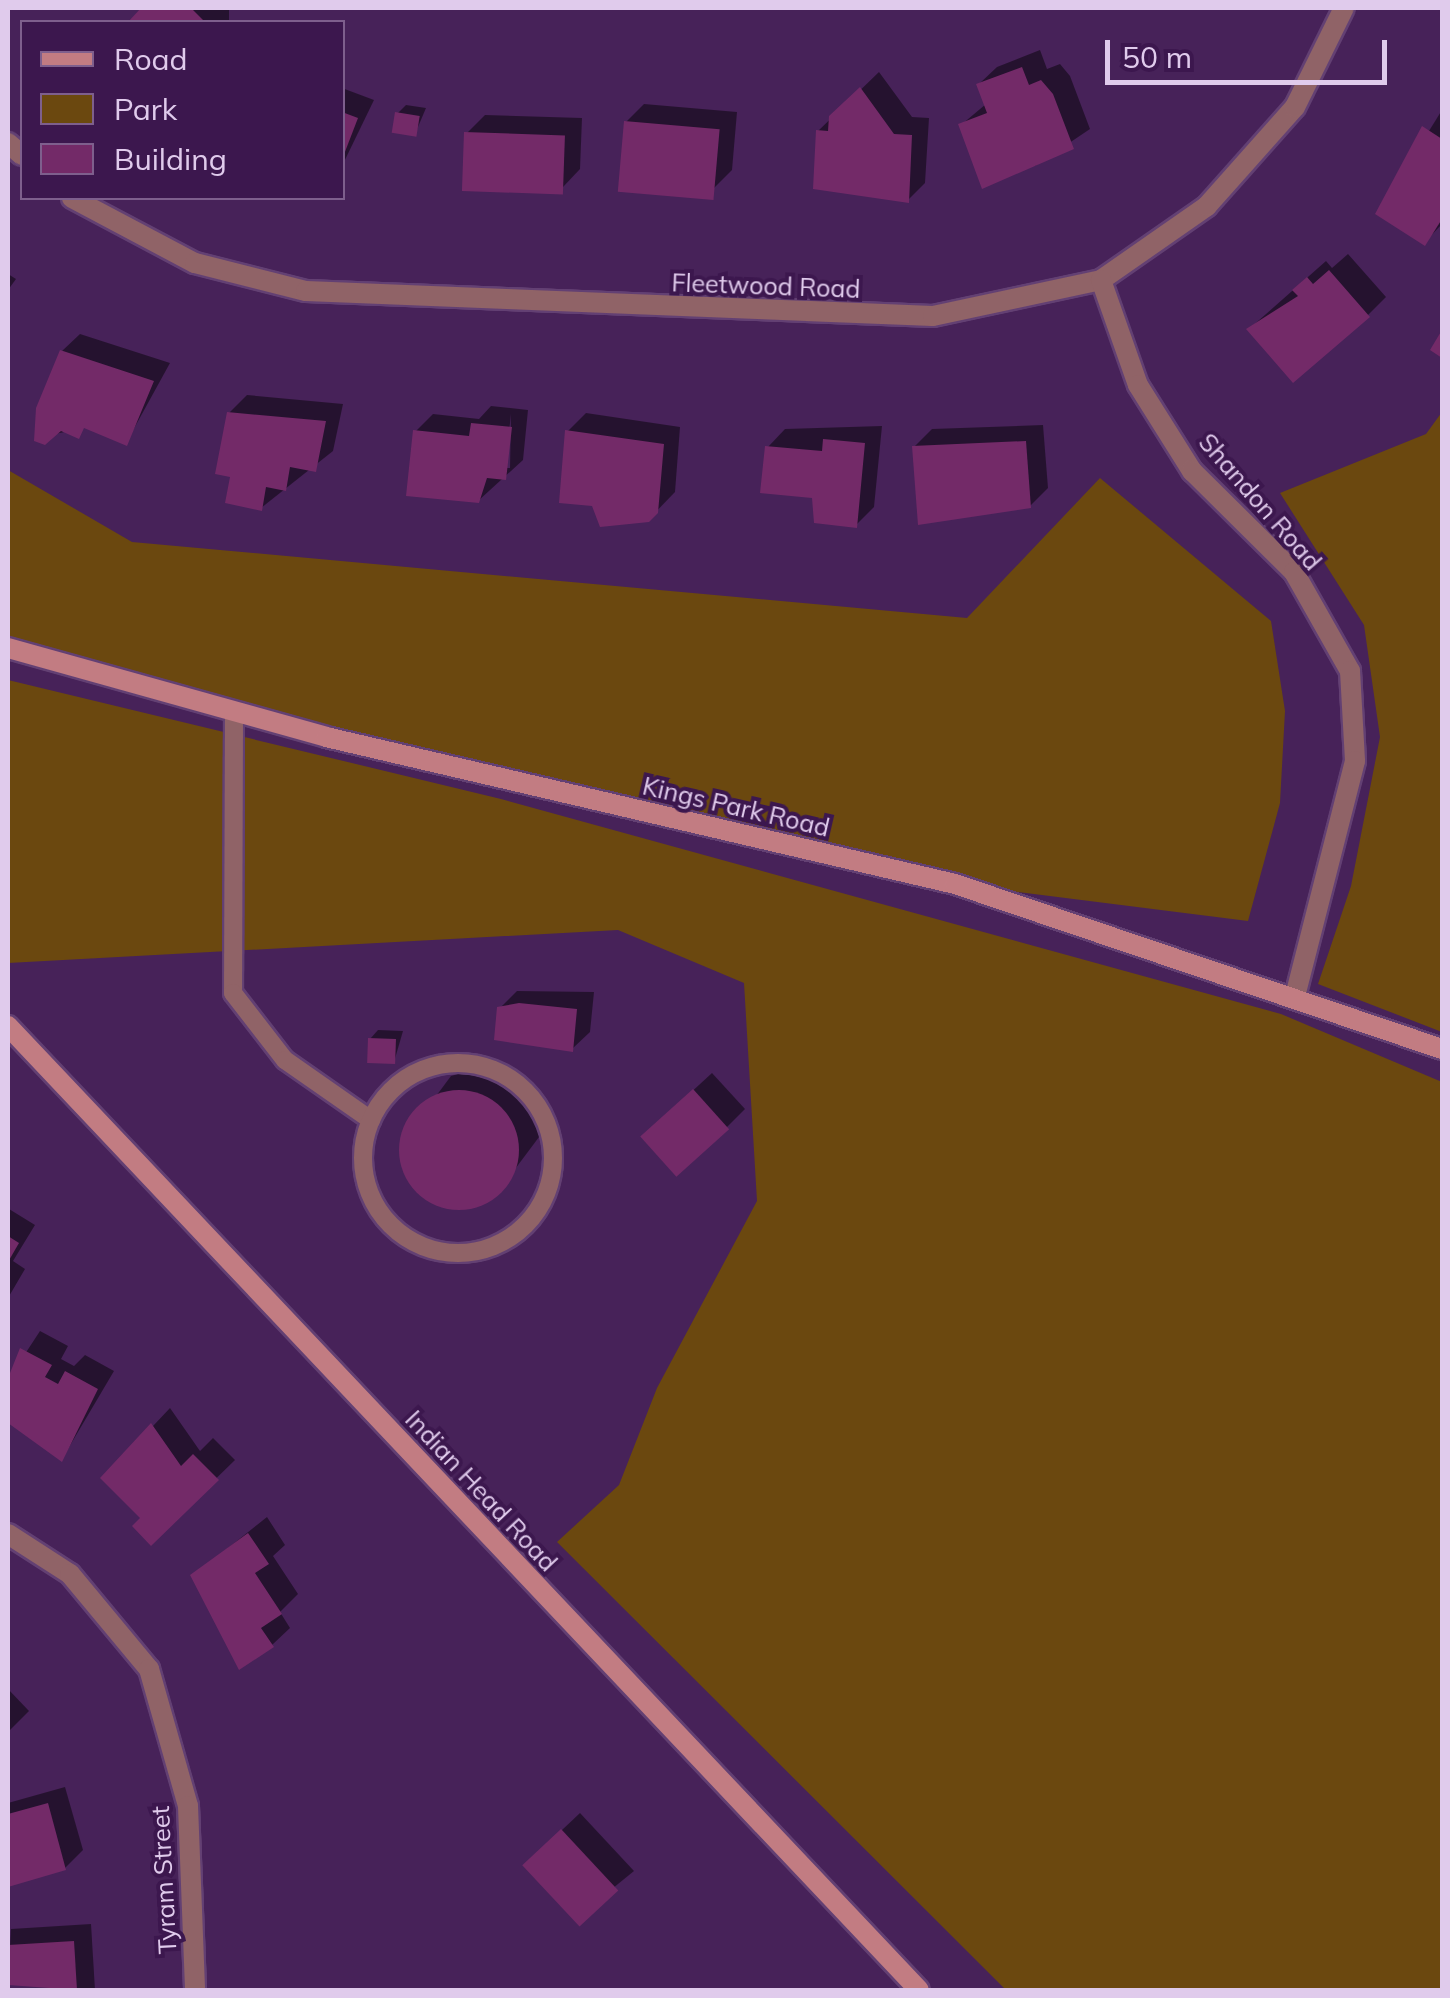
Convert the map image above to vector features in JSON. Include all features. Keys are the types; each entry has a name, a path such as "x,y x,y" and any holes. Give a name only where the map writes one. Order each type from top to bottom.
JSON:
{"street":[{"name":"Fleetwood Road","path":"76,200 195,263 306,290 933,316 1101,280 1232,178 1296,108 1344,8"},
{"name":"Shandon Road","path":"1101,280 1138,385 1192,470 1294,572 1350,671 1355,760 1295,996"},
{"name":"Kings Park Road","path":"8,648 234,712 954,884 1295,996 1442,1049"},
{"name":"Indian Head Road","path":"8,1026 919,1990"},
{"name":"Tyram Street","path":"8,1534 70,1574 148,1669 188,1806 195,1990"}],"lane":[{"path":"234,712 234,993 285,1060 371,1120"},
{"path":"462,1064 508,1076 548,1126 549,1189 512,1238 469,1252 424,1248 397,1232 365,1180 371,1120 415,1073 462,1064"}],"green space":[{"path":"1442,412 1442,1032 1318,984 1351,886 1380,737 1364,625 1280,493 1426,434"},
{"path":"8,470 132,542 967,618 1100,478 1271,621 1285,711 1280,803 1248,921 954,884 8,648"},
{"path":"8,680 501,799 1281,1014 1442,1082 1442,1990 1006,1990 557,1542 619,1485 657,1388 757,1201 744,983 618,930 8,963"}],"building":[{"path":"141,8 191,8 203,20 130,20"},
{"path":"1022,67 1029,85 1041,80 1053,94 1074,149 982,189 958,124 987,113 976,84"},
{"path":"860,87 894,134 912,135 909,203 813,189 816,130 828,131 829,116"},
{"path":"395,112 420,116 416,137 392,133"},
{"path":"345,113 358,118 345,152"},
{"path":"624,121 720,129 713,200 618,192"},
{"path":"1422,126 1442,139 1442,219 1425,246 1375,214"},
{"path":"464,132 565,136 563,194 462,191"},
{"path":"1329,270 1370,317 1293,383 1246,329 1298,296 1292,290 1307,277 1313,284"},
{"path":"1442,330 1442,358 1430,350"},
{"path":"60,350 154,381 127,446 84,428 79,439 61,431 45,445 34,441 36,408"},
{"path":"227,412 326,421 316,472 290,467 286,491 266,487 262,511 225,503 230,477 215,474"},
{"path":"471,423 512,427 506,480 487,478 479,503 406,496 413,430 469,436"},
{"path":"565,430 664,444 658,513 649,522 600,527 592,506 559,503"},
{"path":"823,439 865,443 857,528 814,523 812,498 760,493 765,446 822,451"},
{"path":"1026,441 1031,508 918,525 912,446"},
{"path":"519,1003 577,1009 573,1052 494,1040 497,1007"},
{"path":"368,1038 396,1039 395,1064 367,1063"},
{"path":"693,1089 729,1129 676,1177 640,1137"},
{"path":"459,1090 482,1095 501,1108 514,1127 519,1150 514,1173 501,1192 482,1205 459,1210 436,1205 417,1192 404,1173 399,1150 404,1127 417,1108 436,1095"},
{"path":"8,1236 19,1243 8,1262"},
{"path":"20,1348 52,1365 45,1377 58,1384 65,1371 98,1389 62,1462 8,1423 8,1378"},
{"path":"151,1423 181,1466 193,1454 219,1480 151,1546 132,1526 140,1518 100,1478"},
{"path":"248,1533 269,1564 255,1573 282,1614 261,1628 274,1647 239,1670 190,1575"},
{"path":"48,1803 66,1870 8,1887 8,1814"},
{"path":"561,1829 618,1890 580,1927 522,1865"},
{"path":"74,1941 77,1990 8,1985 8,1945"}]}
